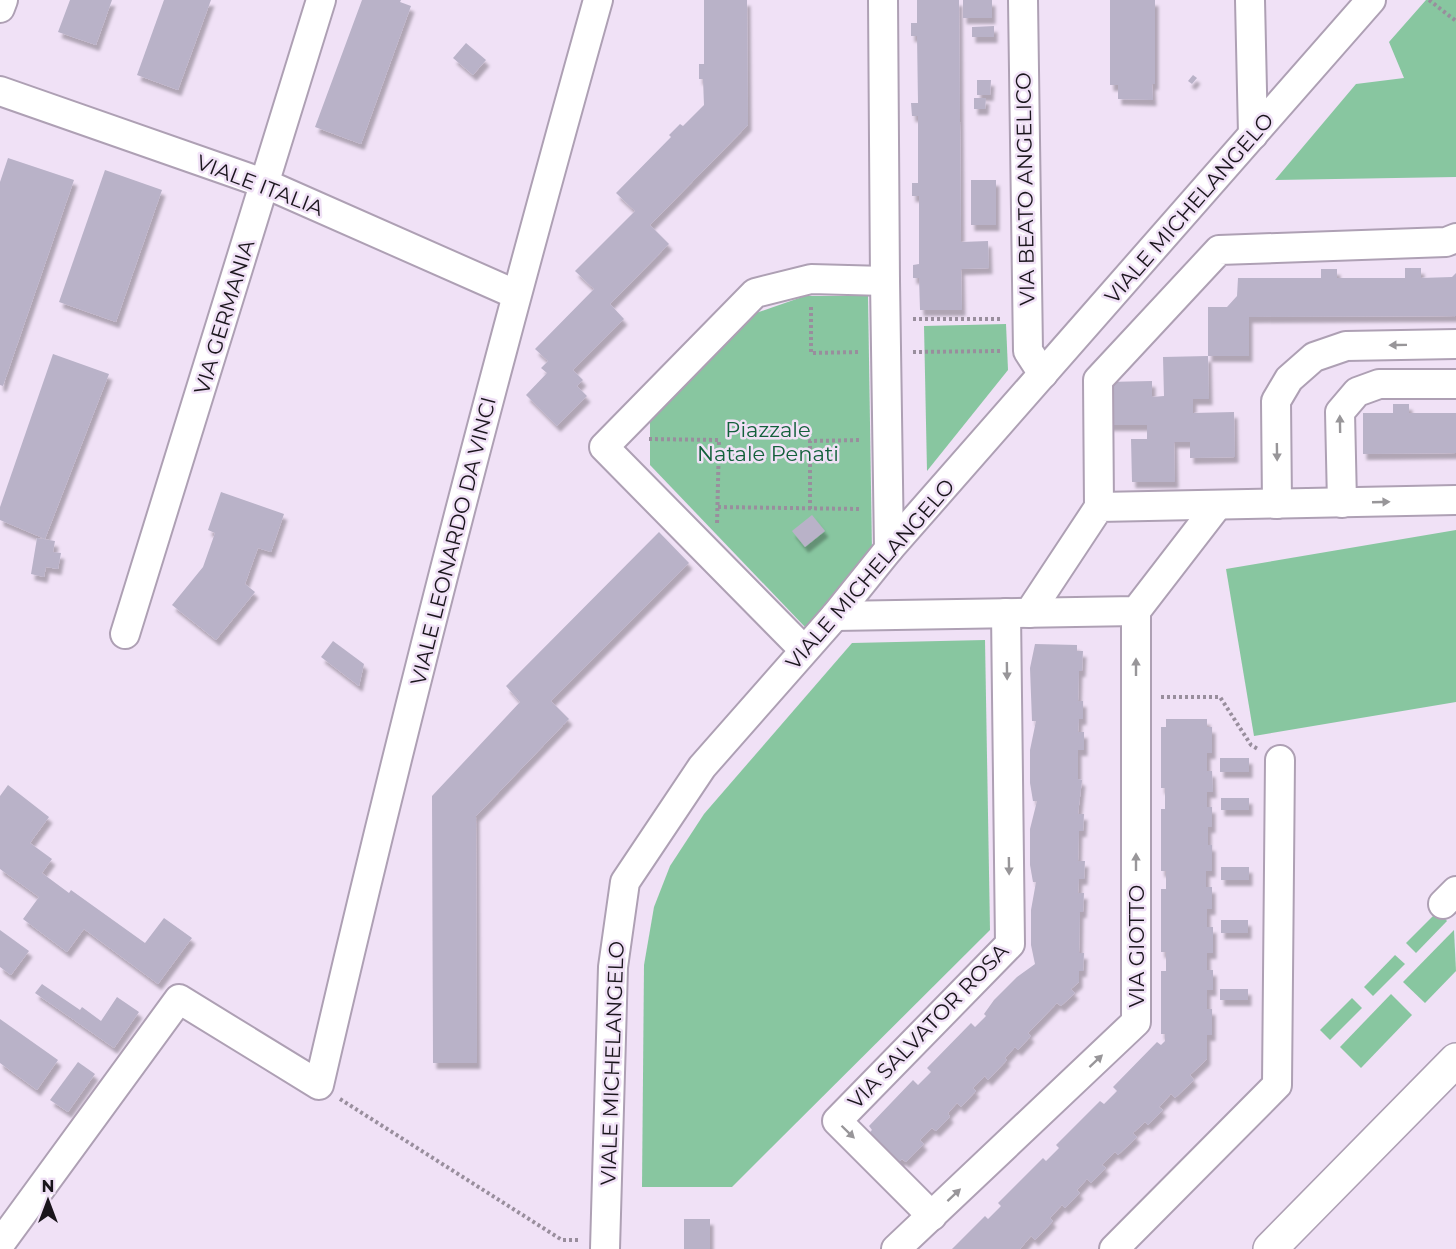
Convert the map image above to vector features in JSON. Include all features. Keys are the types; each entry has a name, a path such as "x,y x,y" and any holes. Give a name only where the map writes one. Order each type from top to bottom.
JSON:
{"main road":[{"path":"1270,1249 1456,1060"}],"street":[{"path":"0,8 3,0"},
{"name":"VIA GERMANIA","path":"125,634 321,0"},
{"name":"VIALE LEONARDO DA VINCI","path":"319,1085 364,889 515,294 598,0"},
{"path":"883,0 889,549"},
{"name":"VIA BEATO ANGELICO","path":"1023,0 1028,351 1043,374"},
{"path":"1250,0 1253,135"},
{"name":"VIALE MICHELANGELO","path":"605,1245 613,967 625,882 702,767 835,616 889,549 1371,0"},
{"name":"VIALE ITALIA","path":"0,91 266,184 515,294"},
{"path":"1017,613 1100,507 1098,380 1219,250 1446,242 1456,238"},
{"path":"804,650 604,447 755,293 811,279 885,281"},
{"path":"1277,504 1276,401 1289,379 1314,357 1346,346 1456,344"},
{"path":"1342,503 1340,412 1357,392 1379,384 1456,384"},
{"path":"1100,507 1456,500"},
{"path":"835,616 1136,611 1217,506"},
{"name":"VIA GIOTTO","path":"896,1249 1136,1022 1136,611"},
{"name":"VIA SALVATOR ROSA","path":"932,1216 837,1121 1010,944 1017,613"},
{"path":"1114,1249 1277,1085 1280,760"},
{"path":"0,1244 179,999 319,1085"}],"path":[{"path":"1429,0 1456,21"},
{"path":"885,320 1027,319"},
{"path":"614,438 719,440 716,561"},
{"path":"810,509 810,441 887,440"},
{"path":"718,507 889,509"},
{"path":"1136,697 1220,697 1251,745 1280,760"},
{"path":"319,1085 562,1240 605,1245"}],"green space":[{"path":"1426,0 1456,0 1456,177 1275,180 1356,84 1404,78 1389,42"},
{"name":"Piazzale Natale Penati","path":"805,296 868,296 872,552 805,627 650,465 650,416 753,314"},
{"path":"1006,324 1008,370 927,471 924,326"},
{"path":"1456,530 1456,702 1254,736 1226,569"},
{"path":"985,640 990,930 732,1187 642,1187 644,965 654,907 670,866 704,814 852,643"},
{"path":"1438,911 1447,921 1416,953 1406,943"},
{"path":"1454,930 1456,971 1425,1003 1403,982"},
{"path":"1395,955 1405,964 1373,996 1364,987"},
{"path":"1391,994 1412,1015 1361,1068 1340,1047"},
{"path":"1352,998 1362,1008 1330,1040 1320,1030"}],"building":[{"path":"70,0 112,0 96,45 58,32"},
{"path":"164,0 211,0 178,90 137,75"},
{"path":"362,0 401,0 400,2 411,6 361,144 315,127"},
{"path":"704,0 747,0 748,125 650,225 669,244 610,304 624,319 573,370 583,380 577,386 587,396 557,426 526,395 547,373 541,368 548,361 535,349 594,289 575,271 635,211 616,193 671,137 669,135 680,124 683,126 704,105 703,79 699,79 699,64 704,64"},
{"path":"917,0 959,0 961,242 988,241 989,268 961,269 962,310 920,310 919,278 913,278 913,265 919,264 919,196 912,196 912,183 918,183 918,116 912,116 911,103 918,103 917,36 911,36 911,23 917,23"},
{"path":"963,0 992,0 992,18 963,18"},
{"path":"1110,0 1155,0 1153,100 1118,99 1118,85 1110,85"},
{"path":"994,26 994,37 972,37 972,27"},
{"path":"466,43 486,60 473,75 453,58"},
{"path":"1193,75 1197,78 1192,84 1188,81"},
{"path":"977,80 991,80 990,95 977,95"},
{"path":"974,98 986,98 985,109 974,109"},
{"path":"8,158 74,180 3,386 0,385 0,182"},
{"path":"105,170 162,190 116,322 59,302"},
{"path":"971,180 996,180 996,225 971,225"},
{"path":"1405,268 1421,268 1421,278 1452,277 1456,273 1456,316 1249,317 1249,356 1208,356 1208,307 1227,307 1237,296 1238,278 1321,278 1321,269 1337,269 1337,278 1405,278"},
{"path":"53,354 109,374 45,539 0,520 0,507"},
{"path":"1208,356 1209,399 1193,399 1193,413 1234,412 1235,457 1190,458 1190,442 1174,442 1175,482 1132,482 1131,439 1147,439 1147,425 1107,425 1106,382 1152,381 1152,397 1164,396 1163,357"},
{"path":"1393,404 1409,404 1409,413 1456,413 1456,453 1363,454 1363,413 1393,413"},
{"path":"221,492 284,514 271,552 258,548 245,584 255,592 216,640 172,605 203,567 215,533 208,530"},
{"path":"812,515 825,531 805,547 792,531"},
{"path":"659,532 689,563 551,701 569,719 476,816 477,1063 433,1063 432,796 520,702 506,686"},
{"path":"37,538 55,541 53,552 61,553 58,569 46,567 44,577 31,574"},
{"path":"333,641 364,664 359,686 321,657"},
{"path":"1035,644 1077,645 1077,651 1083,651 1082,671 1079,671 1078,701 1083,701 1083,719 1079,719 1078,732 1084,732 1084,750 1078,750 1078,779 1082,780 1078,814 1084,814 1083,831 1079,831 1078,861 1085,861 1084,879 1079,879 1078,893 1084,893 1083,912 1080,912 1079,953 1084,953 1083,971 1079,971 1079,982 1071,989 1075,993 1061,1006 1057,1003 1028,1033 1031,1036 1018,1050 1015,1047 1005,1058 1007,1060 988,1080 985,1076 973,1088 976,1091 961,1107 957,1103 948,1113 950,1117 936,1131 932,1128 920,1140 924,1144 906,1162 902,1159 897,1164 867,1135 872,1130 869,1126 913,1080 918,1085 931,1072 927,1068 971,1023 975,1027 986,1016 984,1014 994,1000 1017,977 1035,964 1031,945 1031,910 1036,882 1033,882 1030,865 1030,829 1037,801 1033,801 1030,783 1030,750 1036,721 1032,721 1030,668"},
{"path":"1166,719 1207,719 1207,727 1212,727 1212,753 1207,753 1207,771 1212,771 1213,792 1207,792 1207,807 1212,807 1212,827 1208,827 1208,845 1212,845 1212,871 1206,871 1206,887 1212,887 1212,909 1207,909 1207,927 1213,927 1213,953 1207,953 1207,970 1213,970 1213,990 1207,990 1207,1009 1212,1009 1212,1035 1207,1035 1207,1059 1190,1075 1194,1080 1175,1098 1171,1094 1159,1107 1163,1110 1148,1125 1145,1122 1133,1133 1137,1137 1118,1155 1115,1152 1102,1165 1106,1168 1091,1183 1087,1179 1077,1190 1080,1193 1065,1208 1062,1205 1050,1218 1053,1221 1035,1240 1031,1236 1020,1249 952,1249 985,1216 988,1219 1001,1206 998,1203 1043,1158 1046,1161 1059,1148 1056,1145 1100,1101 1104,1104 1117,1091 1113,1087 1157,1042 1161,1045 1165,1041 1165,1034 1161,1034 1161,971 1166,971 1166,952 1161,952 1161,889 1166,889 1166,871 1161,871 1161,809 1165,809 1165,788 1161,788 1161,727 1166,727"},
{"path":"1220,758 1249,758 1249,772 1220,772"},
{"path":"8,785 49,817 30,843 52,859 42,873 69,893 71,890 145,943 164,918 192,938 158,984 84,929 67,952 23,919 39,897 0,869 0,796"},
{"path":"1221,798 1249,798 1249,810 1221,810"},
{"path":"1221,867 1249,867 1249,880 1221,880"},
{"path":"1221,920 1248,920 1248,933 1221,933"},
{"path":"0,930 29,951 11,975 0,967"},
{"path":"42,984 80,1010 82,1007 101,1021 117,997 139,1012 114,1048 35,993"},
{"path":"1220,989 1248,989 1248,1000 1220,1000"},
{"path":"0,1019 58,1060 37,1090 0,1063"},
{"path":"78,1062 95,1074 68,1112 50,1100"},
{"path":"684,1219 710,1219 710,1249 684,1249"}]}
